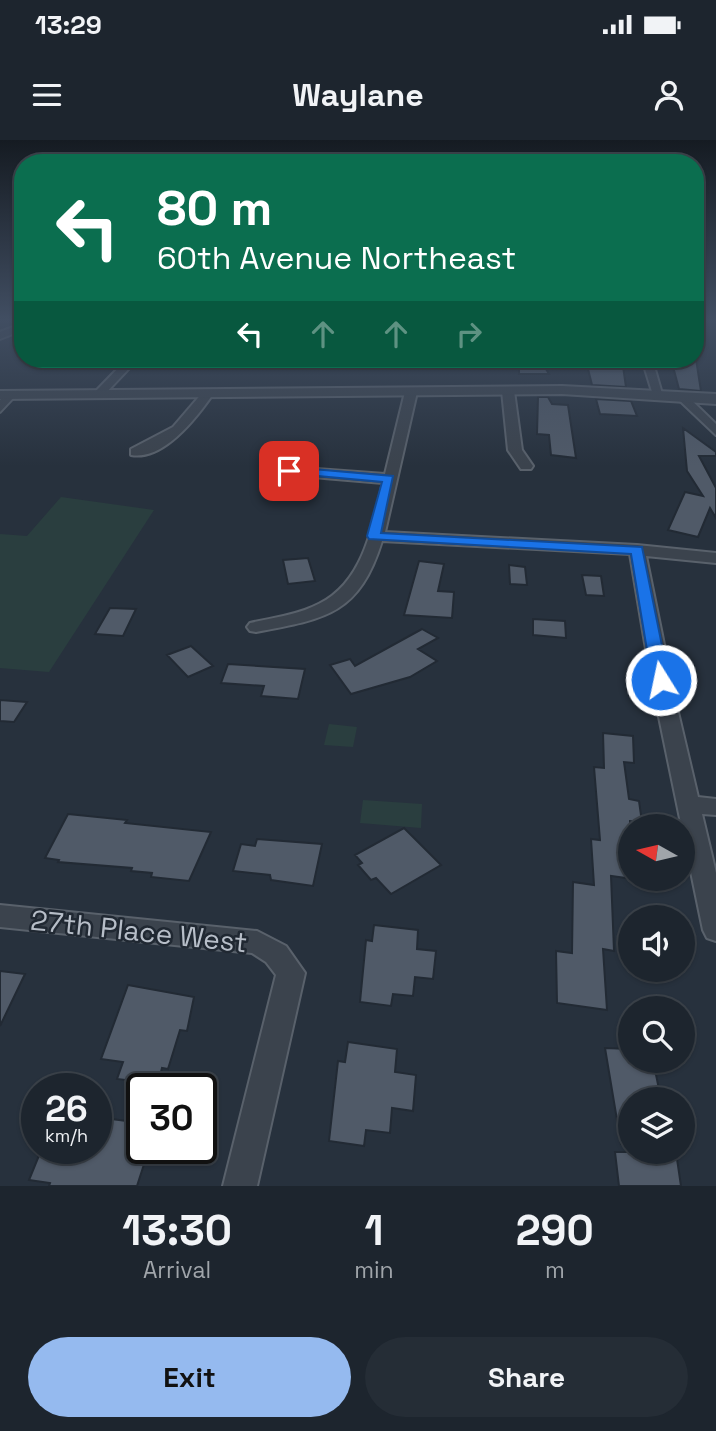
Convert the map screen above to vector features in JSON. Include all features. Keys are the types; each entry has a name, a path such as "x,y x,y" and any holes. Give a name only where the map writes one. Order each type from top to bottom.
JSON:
{"street":[{"path":"99,394 123,369"},
{"path":"651,369 659,395"},
{"path":"508,391 515,450 526,466"},
{"path":"0,408 5,395 585,391 716,399"},
{"path":"256,627 309,617 353,590 374,536 411,392"},
{"path":"136,452 171,438 185,426 207,394"},
{"path":"681,396 716,431"},
{"path":"289,471 389,479"},
{"path":"374,536 637,550 716,558"},
{"path":"637,550 661,680"},
{"path":"668,712 716,930"},
{"path":"688,804 716,807"},
{"name":"27th Place West","path":"0,916 257,942 276,954 291,973 240,1186"}],"green space":[{"path":"61,497 154,510 49,672 0,668 0,534 27,536"},
{"path":"329,724 357,727 353,747 324,745"},
{"path":"363,800 422,804 421,828 360,823"}],"building":[{"path":"519,369 546,369 549,374 519,374"},
{"path":"588,369 623,369 626,387 592,385"},
{"path":"674,369 698,369 701,391 679,389"},
{"path":"538,397 548,397 552,404 568,405 576,458 551,455 549,435 537,434"},
{"path":"596,399 631,401 637,416 600,414"},
{"path":"683,428 716,452 716,456 699,456 716,488 716,518 710,508 698,537 668,530 685,492 703,496 687,471"},
{"path":"308,558 315,581 288,584 283,560"},
{"path":"419,561 444,564 438,591 454,592 452,618 404,615"},
{"path":"509,565 525,567 527,585 510,584"},
{"path":"582,575 601,576 604,596 586,595"},
{"path":"110,608 136,609 123,636 95,634"},
{"path":"533,619 565,621 566,638 533,635"},
{"path":"422,629 438,638 418,649 437,661 410,677 351,694 330,665 350,659 355,666"},
{"path":"191,646 213,666 188,677 167,655"},
{"path":"228,664 305,669 298,699 261,696 264,686 221,683"},
{"path":"0,700 27,702 14,722 0,721"},
{"path":"603,733 633,736 634,763 624,762 629,799 639,801 641,814 618,814 618,877 611,876 614,951 603,949 607,1010 557,1003 556,951 572,953 573,882 594,885 591,839 600,840 594,767 604,768"},
{"path":"68,814 211,832 189,881 151,877 152,873 131,871 132,868 58,862 59,860 45,858"},
{"path":"404,828 441,865 391,894 376,878 371,880 358,865 362,863 355,855"},
{"path":"257,839 322,844 313,886 271,880 270,875 233,871 241,844 255,846"},
{"path":"374,925 418,930 417,949 436,951 433,979 415,977 413,996 393,994 391,1006 360,1002 366,940 372,941"},
{"path":"0,971 25,974 0,1026"},
{"path":"128,985 194,997 187,1031 180,1030 168,1069 162,1068 161,1073 126,1073 126,1080 117,1079 123,1062 101,1059"},
{"path":"348,1042 397,1049 395,1072 416,1075 413,1111 392,1108 390,1133 366,1130 364,1146 329,1141 338,1061 345,1062"},
{"path":"605,1048 618,1049 618,1073 656,1073 659,1087 618,1087 618,1126"},
{"path":"112,1119 126,1121 126,1164 144,1164 137,1186 49,1186 50,1183 29,1180 36,1164 112,1164"},
{"path":"615,1152 618,1152 618,1164 678,1164 681,1186 619,1186"}],"route":[{"path":"289,471 389,479 374,536 637,550 661,680"}]}
